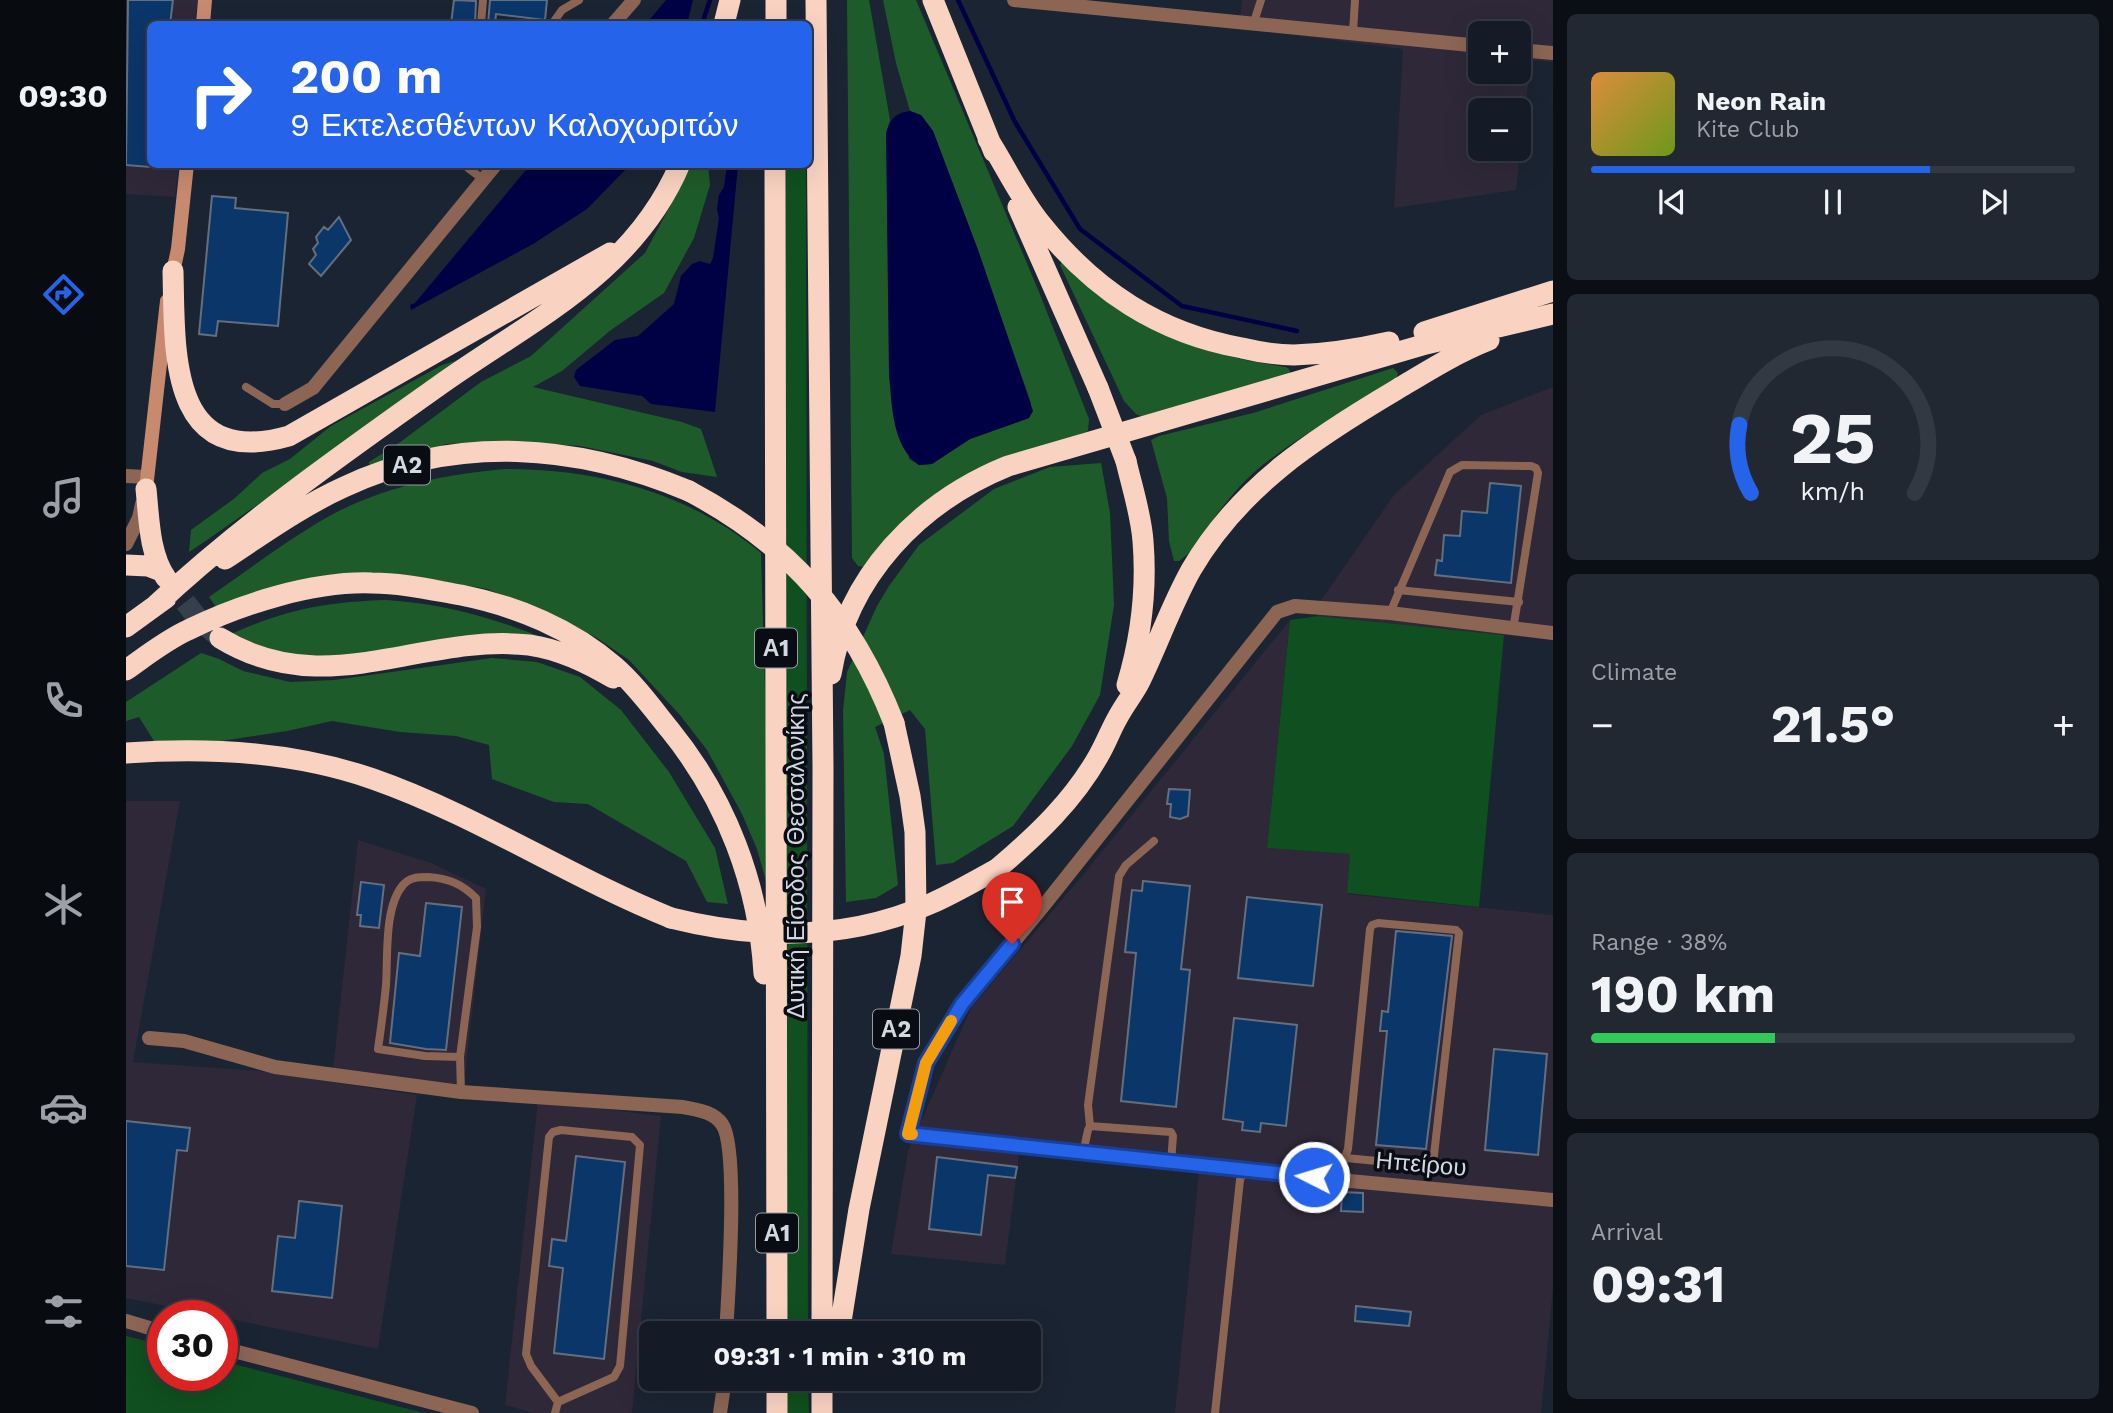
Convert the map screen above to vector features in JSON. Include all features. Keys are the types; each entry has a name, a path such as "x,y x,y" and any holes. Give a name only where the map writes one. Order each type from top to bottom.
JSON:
{"highway":[{"path":"725,21 730,0"},
{"path":"775,21 776,0"},
{"name":"Δυτική Είσοδος Θεσσαλονίκης","path":"816,0 823,766 822,1321"},
{"path":"933,0 988,139 1098,388 1126,461 1143,539 1144,586 1138,647 1119,714"},
{"path":"988,139 1040,223 1092,277 1126,304 1163,325 1220,344 1292,355 1333,353 1398,340 1553,291"},
{"path":"156,605 198,565 271,507 482,354 569,299 601,273 631,242 652,214 678,168"},
{"name":"Δυτική Είσοδος Θεσσαλονίκης","path":"775,168 777,1132"},
{"path":"173,271 177,365 190,406 200,421 216,434 236,441 271,442 289,436 631,242"},
{"path":"823,766 834,656 855,599 903,534 930,509 954,492 1008,466 1426,344 1553,314"},
{"path":"126,753 175,749 276,757 373,779 456,813 627,900 671,918 713,928 788,935 828,932 873,924 929,905 997,869 1034,838 1076,790 1100,754 1119,714 1139,684 1192,569 1227,520 1281,465 1337,425 1465,350 1553,314"},
{"name":"Α2","path":"126,627 260,536 343,487 379,473 438,457 511,450 572,456 624,467 689,491 745,524 781,551 842,622 880,685 894,723 915,832 916,911 911,956 859,1209 841,1321"},
{"path":"126,565 148,566 164,575 151,532 146,483"},
{"path":"126,670 187,630 230,612 312,588 349,583 414,587 495,602 529,615 581,642 615,667 689,753 730,826 749,884 762,950 767,1060 777,1132"},
{"path":"220,638 265,660 286,665 320,667 367,663 492,643 530,645 581,661 638,693"},
{"name":"Α1","path":"777,1132 777,1321"},
{"path":"777,1391 777,1413"},
{"path":"822,1391 822,1412"},
{"path":"822,1412 826,1391"}],"street":[{"path":"203,21 205,0"},
{"path":"616,21 634,0"},
{"path":"1014,0 1468,45"},
{"path":"1531,51 1553,53"},
{"path":"126,544 139,518 146,483 163,324 186,168"},
{"path":"285,404 313,388 493,168"},
{"path":"126,476 146,483"},
{"name":"Ηπείρου","path":"1390,613 1295,607 1283,609 1273,616 1045,905 962,1004 926,1063 908,1134 1244,1171 1553,1200"},
{"path":"1390,613 1553,633"},
{"path":"149,1038 184,1041 275,1067 461,1093 683,1107 715,1116 723,1125 727,1139 731,1210 727,1321"},
{"path":"126,1321 147,1327"},
{"path":"238,1352 472,1413"},
{"path":"720,1413 723,1391"}],"lane":[{"path":"481,21 483,0"},
{"path":"554,21 562,10 579,0"},
{"path":"1254,22 1261,0"},
{"path":"1353,32 1355,0"},
{"path":"468,168 484,180"},
{"path":"246,387 273,404 285,404"},
{"path":"1390,613 1450,472 1462,465 1531,466 1536,468 1538,473 1513,629"},
{"path":"1398,590 1518,602"},
{"path":"1083,1153 1087,1129 1090,1126 1088,1105 1119,876 1126,865 1154,841"},
{"path":"460,1057 425,1056 378,1049 390,923 395,898 405,883 416,877 463,885 476,898 477,927 460,1057 461,1093"},
{"path":"1337,1179 1346,1158 1370,929 1378,923 1456,930 1459,933 1433,1164 1429,1166 1346,1158"},
{"path":"1090,1126 1171,1132 1171,1163"},
{"path":"561,1130 632,1137 640,1145 620,1366 614,1377 558,1402 527,1361 526,1354 549,1137 553,1132 561,1130"},
{"path":"1215,1413 1240,1180 1244,1171"},
{"path":"555,1413 558,1402"}],"shaded area":[{"path":"126,0 198,0 195,21 147,21 147,168 179,168 175,197 126,194"},
{"path":"666,0 693,0 688,21 648,21"},
{"path":"1242,0 1553,0 1553,62 1531,60 1531,21 1468,21 1468,84 1528,84 1527,98 1468,98 1468,161 1519,161 1516,190 1394,208 1403,49 1239,28"},
{"path":"910,111 921,115 933,131 978,250 1033,411 1029,418 970,439 932,464 919,465 903,448 898,437 889,375 886,134 894,118 900,113"},
{"path":"528,168 627,168 587,209 533,244 411,310 410,305 415,303"},
{"path":"727,168 738,168 715,412 651,404 642,396 580,386 574,377 576,370 615,340 638,336 674,304 681,276 692,264 700,261 710,264 719,218 719,195 724,187"},
{"path":"1553,387 1553,640 1318,616 1322,599 1394,495 1481,415"},
{"path":"1290,620 1267,848 1351,854 1347,894 1553,915 1553,1289 1541,1413 1175,1413 1199,1172 1019,1154 1005,1265 891,1254 908,1151 971,1008"},
{"path":"126,801 180,801 133,1062 260,1071 417,1095 378,1349 238,1321 238,1300 147,1300 147,1302 126,1298"},
{"path":"358,840 431,863 486,889 464,1085 333,1070"},
{"path":"538,1101 661,1116 632,1413 533,1413 505,1405"}],"green space":[{"path":"847,0 869,0 890,120 886,134 909,459 919,465 932,464 970,439 1029,418 1031,403 933,131 921,115 910,111 896,63 883,0 916,0 1039,292 1089,419 1088,431 993,463 947,488 917,512 866,567 858,566 852,558"},
{"path":"690,168 708,168 710,185 694,238 664,293 611,330 562,371 533,387 682,422 701,429 717,477 682,472 653,461 580,446 508,441 446,444 370,470 369,462 481,382 531,356 645,253"},
{"path":"786,168 806,168 808,1321 786,1321 783,699"},
{"path":"1062,262 1109,301 1155,330 1218,354 1286,367 1291,374 1145,418 1136,414 1124,401 1060,265"},
{"path":"468,357 189,552 191,530 235,498 262,473 290,459 331,426 442,365"},
{"path":"1393,368 1398,373 1396,380 1296,441 1253,473 1223,506 1188,554 1179,561 1174,561 1169,541 1167,498 1151,440 1253,413"},
{"path":"1101,463 1110,513 1114,605 1100,695 1072,746 1013,826 953,863 936,865 925,729 910,710 875,727 884,754 898,885 876,898 846,902 843,711 847,672 877,606 919,545 994,489 1050,467"},
{"path":"505,469 574,474 608,479 640,488 703,514 761,553 771,899 757,849 742,814 707,750 680,715 629,660 597,638 560,618 487,589 406,575 216,607 209,597 298,535 356,503 429,480"},
{"path":"387,600 472,614 552,642 297,660 231,634 271,618 307,608"},
{"path":"1318,616 1504,635 1479,907 1347,893 1350,854 1267,848 1290,620"},
{"path":"201,653 243,671 290,682 334,680 492,658 537,662 580,677 621,710 669,772 715,848 728,904 707,902 686,861 588,804 554,802 492,779 489,745 456,736 400,732 332,721 214,742 154,741 139,717 126,721 126,702"},
{"path":"126,1336 147,1341 147,1391 238,1391 238,1365 424,1413 126,1413"},
{"path":"786,1391 808,1391 809,1413 786,1413"}],"building":[{"path":"128,0 173,0 170,21 147,21 147,167 126,165"},
{"path":"454,0 476,1 475,21 451,21"},
{"path":"490,0 547,0 545,20 496,14 495,21 488,21"},
{"path":"212,196 236,198 235,208 288,213 278,326 218,321 216,336 199,334"},
{"path":"339,217 351,240 321,276 309,264 316,255 313,249 318,243 316,237 324,227 328,230"},
{"path":"1490,483 1521,486 1511,583 1435,575 1437,560 1442,561 1444,535 1460,536 1462,511 1487,513"},
{"path":"1169,789 1190,790 1188,816 1180,819 1170,817 1171,804 1167,804"},
{"path":"1143,881 1190,886 1181,969 1190,970 1176,1107 1121,1101 1136,953 1125,952 1132,890 1142,891"},
{"path":"361,882 384,885 379,928 360,926 361,915 357,915"},
{"path":"1247,897 1322,905 1313,986 1238,978"},
{"path":"426,903 462,907 446,1050 390,1043 399,953 420,956"},
{"path":"1396,931 1452,936 1426,1149 1376,1145 1387,1031 1380,1031 1382,1011 1388,1012"},
{"path":"1234,1018 1297,1025 1286,1126 1261,1123 1260,1132 1242,1130 1243,1122 1223,1119"},
{"path":"1494,1049 1547,1054 1538,1155 1485,1150"},
{"path":"126,1121 190,1128 187,1151 177,1150 164,1270 126,1266"},
{"path":"576,1156 625,1162 604,1359 554,1353 563,1268 549,1266 552,1239 566,1241"},
{"path":"937,1157 1017,1167 1015,1178 988,1175 981,1235 929,1229"},
{"path":"1342,1192 1363,1193 1363,1212 1341,1211"},
{"path":"299,1201 342,1206 332,1298 272,1291 278,1236 295,1238"},
{"path":"1356,1306 1411,1312 1409,1326 1355,1321"}],"waterway":[{"path":"703,21 710,0"},
{"path":"958,0 1015,122 1080,229 1182,306 1297,331"}],"tunnel":[{"path":"166,578 196,616 220,638"}],"slow traffic":[{"path":"912,1134 908,1134 920,1080 926,1063 951,1021"}],"route":[{"path":"1012,944 962,1004 926,1063 908,1134 1314,1177"}]}
